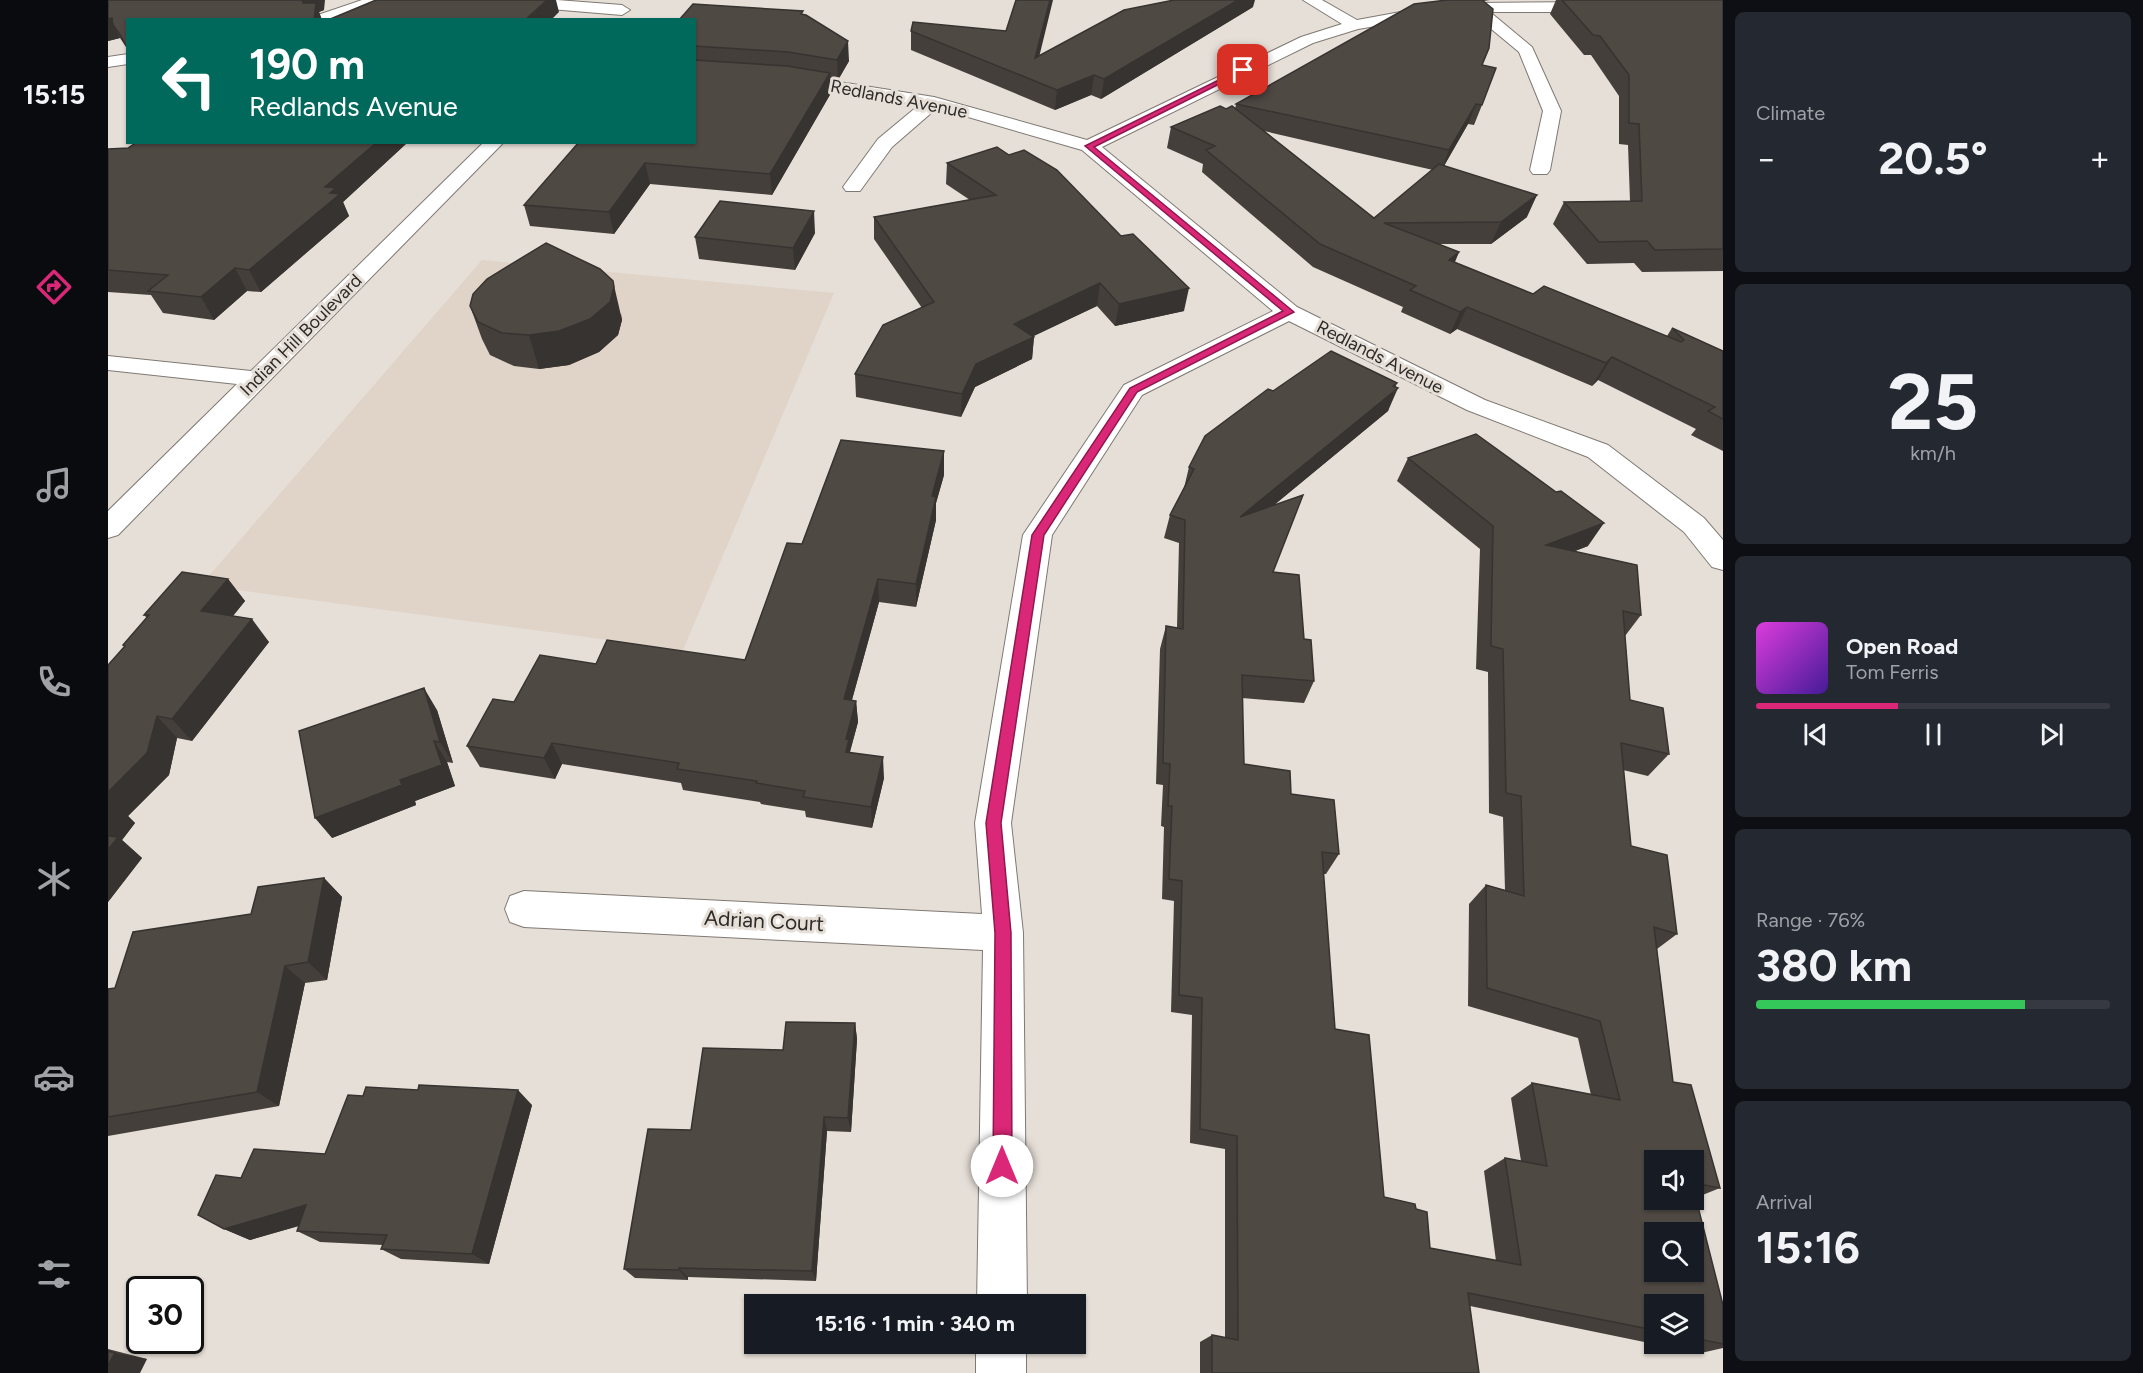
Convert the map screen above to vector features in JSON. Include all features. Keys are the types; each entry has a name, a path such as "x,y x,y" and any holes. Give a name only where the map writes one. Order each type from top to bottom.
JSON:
{"street":[{"path":"324,18 377,0"},
{"path":"502,0 622,10"},
{"path":"1311,0 1355,25"},
{"path":"1089,146 1307,40 1355,25 1417,14 1475,8 1617,7"},
{"path":"1475,8 1526,50 1551,111 1540,170"},
{"path":"108,62 126,59"},
{"name":"Redlands Avenue","path":"696,72 789,79 934,102 1089,146 1289,312 1476,405 1598,451 1694,525 1723,560"},
{"path":"853,187 885,143 934,102"},
{"name":"Indian Hill Boulevard","path":"108,528 493,144"},
{"path":"1002,1294 1003,933 993,823 1038,535 1133,390 1289,312"},
{"path":"108,363 257,379"},
{"name":"Adrian Court","path":"524,909 1003,933"},
{"path":"1001,1354 1001,1373"}],"shaded area":[{"path":"482,260 834,293 683,650 201,585"}],"building":[{"path":"108,0 302,0 303,3 316,3 314,18 126,18 126,45 113,25 112,18 108,19"},
{"path":"376,0 547,0 527,18 333,18"},
{"path":"1016,0 1050,0 1035,58 1124,10 1174,0 1238,0 1104,79 1094,75 1057,90 911,31 913,22 1006,31"},
{"path":"1447,0 1482,0 1493,9 1489,48 1482,65 1496,68 1482,105 1476,104 1449,150 1236,104 1414,4"},
{"path":"1562,0 1723,0 1723,249 1655,250 1647,241 1599,242 1564,202 1642,201 1639,124 1629,123 1629,75 1600,36 1593,35"},
{"path":"693,4 803,11 801,14 848,41 837,60 788,52 696,46 696,18 681,18"},
{"path":"696,60 787,66 830,73 770,174 645,163 609,212 524,205 577,144 696,144"},
{"path":"1220,106 1226,109 1232,106 1374,218 1439,164 1537,195 1501,222 1384,223 1459,252 1449,260 1533,294 1544,286 1681,342 1684,340 1672,328 1723,351 1723,419 1708,411 1715,407 1612,357 1606,363 1467,307 1460,312 1410,290 1416,286 1320,244 1206,150 1215,146 1171,127"},
{"path":"134,144 375,144 325,187 336,188 330,193 340,194 249,270 235,268 201,297 148,291 168,275 108,270 108,149 128,148"},
{"path":"997,147 1009,155 1024,150 1057,170 1121,236 1133,234 1189,288 1119,304 1100,283 1014,324 1034,337 976,364 962,394 855,374 883,325 934,302 874,217 996,195 947,163"},
{"path":"720,201 814,211 793,248 695,237"},
{"path":"546,243 600,269 613,281 614,287 610,302 590,319 559,331 529,335 502,333 478,322 470,306 473,294 487,279"},
{"path":"1331,351 1397,383 1393,386 1398,388 1240,517 1303,495 1273,572 1299,575 1304,639 1311,640 1314,681 1242,675 1244,764 1290,771 1291,794 1334,800 1339,854 1322,852 1335,1029 1369,1035 1384,1197 1415,1204 1416,1209 1427,1212 1430,1248 1521,1265 1505,1158 1547,1166 1532,1083 1620,1100 1600,1021 1487,988 1486,885 1524,896 1521,796 1506,793 1503,649 1491,646 1493,526 1408,458 1476,434 1556,492 1561,491 1604,523 1546,545 1637,565 1641,615 1623,611 1630,700 1663,708 1669,754 1621,743 1631,846 1667,855 1677,934 1654,927 1673,1082 1691,1085 1720,1188 1704,1185 1704,1150 1644,1150 1644,1210 1699,1210 1702,1222 1644,1222 1644,1282 1704,1282 1704,1230 1723,1305 1723,1344 1704,1340 1704,1294 1644,1294 1644,1328 1468,1293 1479,1373 1212,1373 1212,1335 1238,1340 1237,1136 1200,1129 1202,998 1179,995 1182,881 1169,879 1172,806 1168,806 1170,764 1163,763 1166,626 1183,629 1185,520 1170,515 1194,469 1189,467 1205,436 1268,389 1273,391"},
{"path":"841,440 944,451 932,496 936,497 916,584 878,579 844,699 856,701 846,739 849,739 846,752 883,757 871,807 803,797 805,791 756,783 757,781 677,769 679,763 552,743 544,758 467,746 493,699 514,702 540,655 596,664 607,640 745,660 787,543 802,544"},
{"path":"182,572 228,579 201,611 252,619 172,719 157,716 147,753 108,792 108,665 149,615 144,615"},
{"path":"424,688 440,742 434,741 442,765 400,780 402,785 315,818 299,731"},
{"path":"108,836 118,837 108,850"},
{"path":"324,878 308,962 285,966 257,1092 108,1117 108,989 115,988 133,932 251,914 258,887"},
{"path":"786,1022 855,1023 848,1118 824,1117 812,1271 624,1269 648,1129 691,1130 703,1048 783,1050"},
{"path":"419,1085 518,1090 472,1254 381,1249 387,1235 297,1231 306,1205 224,1229 198,1215 216,1175 241,1178 254,1149 325,1154 348,1095 363,1096 366,1087 418,1090"},
{"path":"108,1351 115,1353 108,1365"}],"route":[{"path":"1002,1166 1003,933 993,823 1038,535 1133,390 1289,312 1089,146 1243,70"}]}
